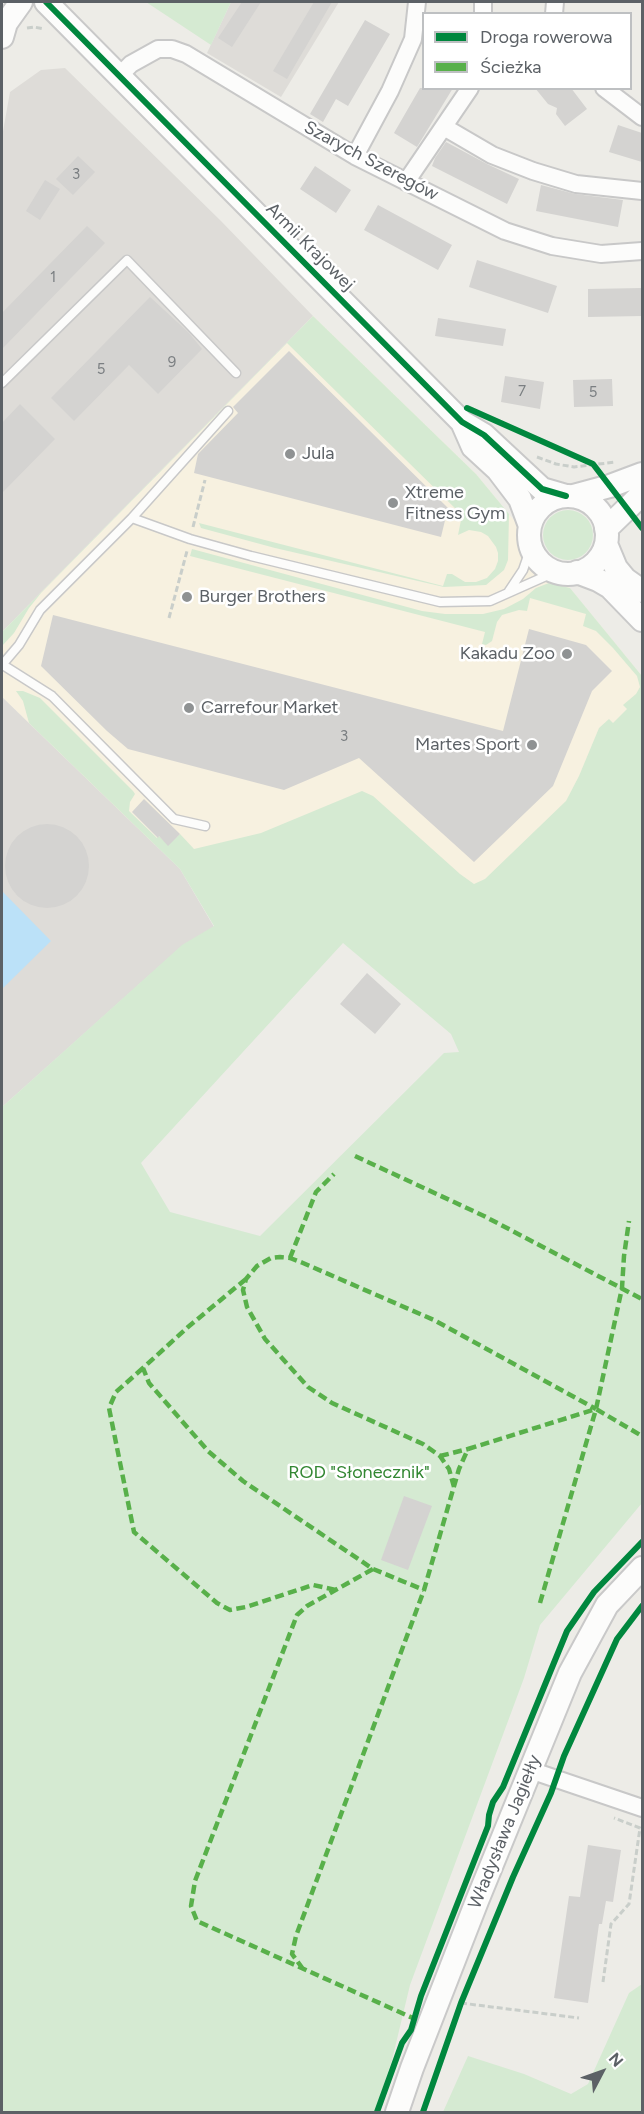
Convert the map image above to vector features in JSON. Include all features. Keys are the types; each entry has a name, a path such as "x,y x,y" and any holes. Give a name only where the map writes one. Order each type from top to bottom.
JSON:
{"street":[{"path":"11,33 6,23 21,2"},
{"path":"355,156 390,91 413,39 417,2"},
{"name":"Armii Krajowej","path":"49,3 462,422 484,435 542,489 570,496"},
{"name":"Szarych Szeregów","path":"119,75 131,64 158,49 172,49 186,54 355,156 506,231 552,246 601,254 642,251"},
{"path":"406,182 469,90"},
{"path":"607,90 642,117"},
{"path":"444,127 492,155 533,171 576,184 642,191"},
{"name":"Armii Krajowej","path":"462,422 473,447 498,470 520,499 531,536"},
{"path":"642,474 610,486 552,499 540,507 531,536 538,559 566,572 598,580 610,587 642,620"},
{"path":"566,572 595,562 606,536 642,494"},
{"path":"570,496 592,505 602,516 616,568 625,579 642,591"},
{"name":"Władysława Jagiełły","path":"397,2112 477,1901 570,1673 607,1605 642,1568"},
{"path":"530,1770 642,1808"}],"lane":[{"path":"2,383 127,260 236,373"},
{"path":"205,826 174,819 52,696 2,665 19,645 40,610 132,518 228,411"},
{"path":"132,518 190,539 251,556 440,602 479,602 495,599 508,592 566,572"},
{"path":"508,592 523,570 531,536"}],"path":[{"path":"11,33 34,27 47,30"},
{"path":"534,455 555,464 573,467 622,461"},
{"path":"583,460 593,464 610,486"},
{"path":"603,1982 611,1924 629,1904 640,1828"},
{"path":"461,2003 579,2018"}],"shaded area":[{"path":"231,2 339,2 281,97 207,53"},
{"path":"65,68 221,221 313,316 2,632 2,137 10,92 41,70"},
{"path":"313,316 476,474 642,676 642,701 580,803 476,905 200,863 153,844 2,697 2,632"},
{"path":"2,697 180,869 214,927 182,946 2,1107"}],"green space":[{"path":"146,2 231,2 211,45"},
{"path":"313,316 476,474 509,514 508,560 504,570 486,585 444,587 275,548 201,528 199,523 443,586 447,574 452,574 465,582 476,582 487,578 495,569 498,553 488,536 469,530 458,535 462,515 287,343 41,593 14,633 2,646 2,632"},
{"path":"563,510 573,510 586,517 593,530 593,540 586,553 573,560 563,560 554,556 547,549 543,540 543,530 547,521 554,514"},
{"name":"ROD \"Słonecznik\"","path":"192,549 422,611 445,614 483,614 504,609 523,599 536,588 549,583 570,588 642,676 642,1503 540,1625 524,1678 410,1985 392,2060 375,2112 2,2112 2,1107 182,945 214,926 180,869 29,723 23,701 16,691 23,691 40,698 133,791 135,794 130,802 129,811 157,838 159,836 168,845 180,834 194,849 261,833 362,791 373,796 474,884 485,879 566,801 599,728 609,719 613,723 627,709 623,705 636,694 640,687 637,676 613,648 596,631 583,626 586,614 530,598 527,611 519,610 502,615 497,622 492,641 486,645 482,644 485,632 190,556","holes":["343,943 451,1034 459,1052 444,1053 260,1236 170,1212 141,1163"]},
{"path":"642,1984 642,2112 443,2112 468,2056 524,2074 571,2094 588,2084 629,1993"}],"water":[{"path":"2,891 51,941 2,989"}],"building":[{"path":"242,2 261,2 232,47 218,38"},
{"path":"314,2 332,2 287,79 273,71"},
{"path":"365,20 390,34 348,106 336,99 323,122 310,114"},
{"path":"420,88 422,90 452,90 417,147 394,133"},
{"path":"537,90 573,90 587,109 565,126 556,114 557,108 548,104"},
{"path":"618,125 642,133 642,162 609,152"},
{"path":"446,142 519,179 507,204 432,166"},
{"path":"78,156 95,172 73,195 56,179"},
{"path":"315,166 351,190 336,213 300,189"},
{"path":"45,180 60,189 40,220 26,211"},
{"path":"541,185 575,194 623,200 618,227 536,211"},
{"path":"378,205 452,245 438,270 364,230"},
{"path":"87,226 105,243 2,349 2,313"},
{"path":"477,260 557,286 548,313 469,287"},
{"path":"642,288 642,316 588,317 588,289"},
{"path":"150,297 189,333 202,349 158,394 129,365 74,421 51,398"},
{"path":"438,318 506,329 503,346 435,336"},
{"path":"289,351 448,508 441,537 194,473 198,454 238,413 233,407"},
{"path":"505,376 544,382 540,409 501,402"},
{"path":"612,379 613,406 574,407 573,380"},
{"path":"20,404 55,439 2,493 2,423"},
{"path":"53,615 503,731 529,629 586,645 612,671 592,691 553,786 474,862 359,758 284,790 128,749 41,666"},
{"path":"144,799 180,834 168,846 132,812"},
{"path":"47,824 70,831 82,843 89,866 82,889 70,901 47,908 24,901 12,889 5,866 12,843 24,831"},
{"path":"367,973 401,1004 375,1034 340,1004"},
{"path":"404,1496 432,1506 408,1570 381,1560"},
{"path":"588,1845 621,1850 613,1902 606,1901 602,1924 599,1924 588,2003 554,1998 569,1896 580,1897"}],"marked path":[{"path":"355,1156 484,1216 642,1299"},
{"path":"290,1258 316,1192 334,1174"},
{"path":"540,1603 596,1409 622,1288 629,1221"},
{"path":"454,1487 449,1469 440,1456 423,1444 332,1403 308,1387 265,1339 247,1307 243,1290 246,1279 257,1266 271,1258 280,1257 303,1263 434,1320 596,1409"},
{"path":"246,1279 143,1368 149,1383 208,1451 243,1481 373,1569 424,1590"},
{"path":"143,1368 116,1392 109,1408 134,1532 217,1603 230,1610 313,1585 336,1590"},
{"path":"303,1969 292,1954 296,1936 424,1590 459,1469 468,1449 596,1409 642,1436"},
{"path":"440,1456 468,1449"},
{"path":"373,1569 307,1606 297,1615 195,1881 191,1906 197,1921 415,2019"}],"cycle path":[{"path":"46,2 462,422 484,435 542,489 566,496"},
{"path":"467,408 593,464 642,528"},
{"path":"377,2112 402,2043 411,2030 421,1996 488,1826 493,1802 503,1787 567,1631 594,1592 642,1542"},
{"path":"423,2112 461,2003 513,1877 551,1793 564,1756 617,1639 642,1606"}],"place":[{"name":"Jula","path":"290,454"},
{"name":"Xtreme Fitness Gym","path":"393,503"},
{"name":"Burger Brothers","path":"187,597"},
{"name":"Kakadu Zoo","path":"567,654"},
{"name":"Carrefour Market","path":"189,708"},
{"name":"Martes Sport","path":"532,745"}]}
